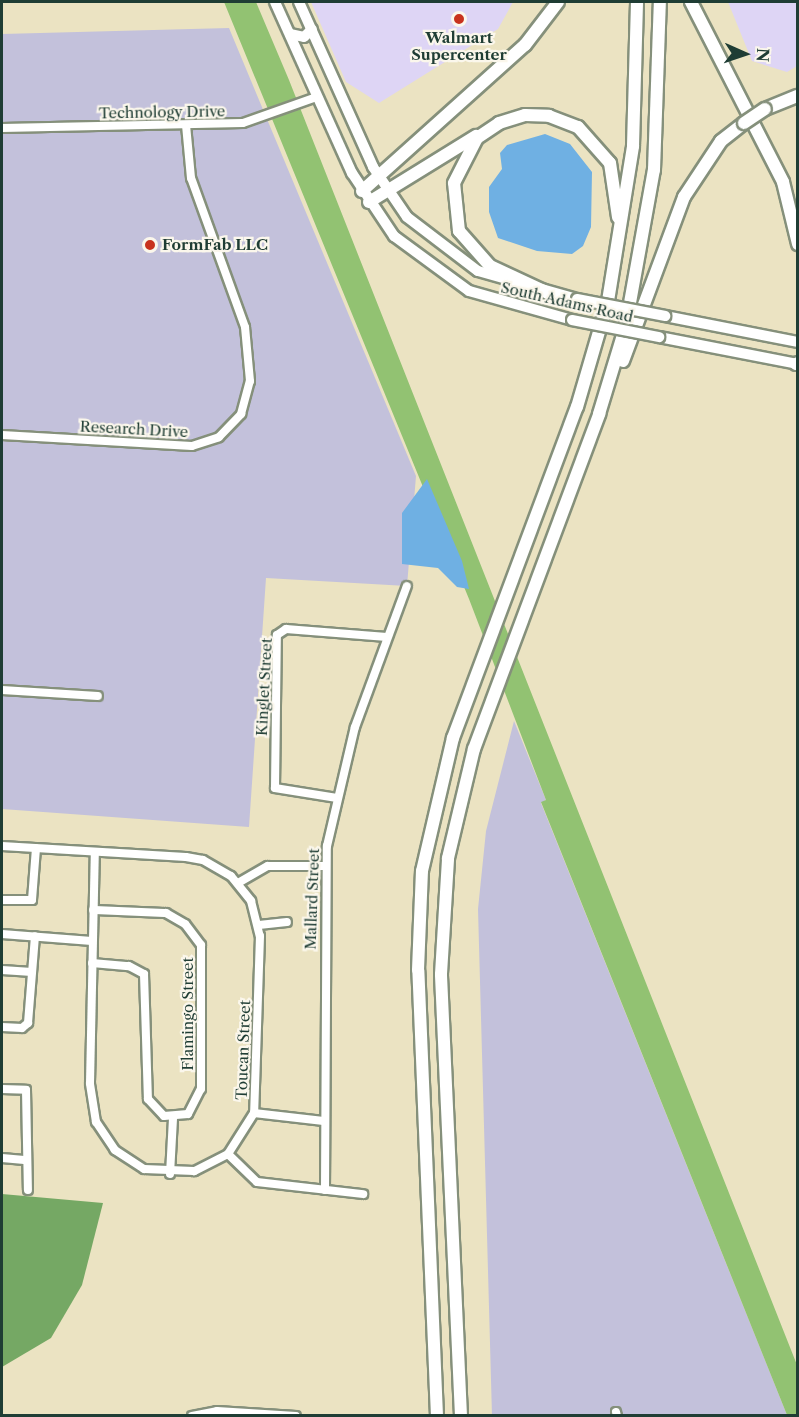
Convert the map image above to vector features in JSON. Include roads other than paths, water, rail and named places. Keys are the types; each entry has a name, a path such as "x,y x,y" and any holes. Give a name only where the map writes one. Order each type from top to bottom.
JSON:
{"highway":[{"path":"369,202 383,183 525,45 558,2"},
{"path":"437,1416 419,906 438,789 483,657 580,397 615,266 633,146 637,2"},
{"path":"599,414 626,325 649,204 659,105 660,2"},
{"path":"691,2 783,182 798,244"},
{"path":"462,1416 442,920 459,801 516,633 684,197 716,147 744,123 765,109 798,96"},
{"path":"362,191 383,183 508,119 541,115 565,120 591,137 610,163 616,188 615,266"},
{"path":"485,131 455,174 453,207 459,231 490,266 548,293"},
{"path":"456,1299 468,1416"}],"main road":[{"name":"South Adams Road","path":"275,2 362,191 406,247 450,280 502,304 797,364"},
{"name":"South Adams Road","path":"299,2 383,183 421,231 448,253 487,275 548,293 798,342"},
{"path":"290,34 304,37 312,29"}],"street":[{"name":"Technology Drive","path":"2,128 254,122 317,97"},
{"name":"Research Drive","path":"2,435 192,446 219,437 241,414 250,381 245,327 191,178 186,125"},
{"name":"Mallard Street","path":"325,1190 324,866 337,798 387,638 407,586"},
{"name":"Kinglet Street","path":"337,798 275,788 277,635 285,629 387,638"},
{"path":"2,690 98,696"},
{"path":"2,846 203,860 238,883 268,866 324,866"},
{"path":"2,900 32,900 36,848"},
{"path":"95,852 90,1083 96,1122 127,1161 171,1174 194,1171 228,1154 257,1182 363,1194"},
{"name":"Toucan Street","path":"228,1154 254,1113 259,925 238,883"},
{"name":"Flamingo Street","path":"93,910 166,913 185,924 201,945 201,1089 193,1110 173,1118"},
{"path":"259,925 287,922"},
{"path":"2,934 92,941"},
{"path":"2,1027 26,1027 34,936"},
{"path":"92,963 129,966 144,974 148,1099 154,1109 173,1118 171,1174"},
{"path":"2,970 32,972"},
{"path":"2,1089 26,1090 28,1190"},
{"path":"254,1113 324,1121"},
{"path":"2,1158 27,1160"},
{"path":"192,1416 217,1413 296,1416"}],"water":[{"path":"545,134 570,144 592,172 591,227 583,246 572,254 537,251 498,238 489,212 489,187 502,169 500,153 507,145"},
{"path":"427,479 462,561 469,589 457,587 438,568 402,564 402,513"}],"place":[{"name":"Walmart Supercenter","path":"459,19"},
{"name":"FormFab LLC","path":"150,245"}]}
